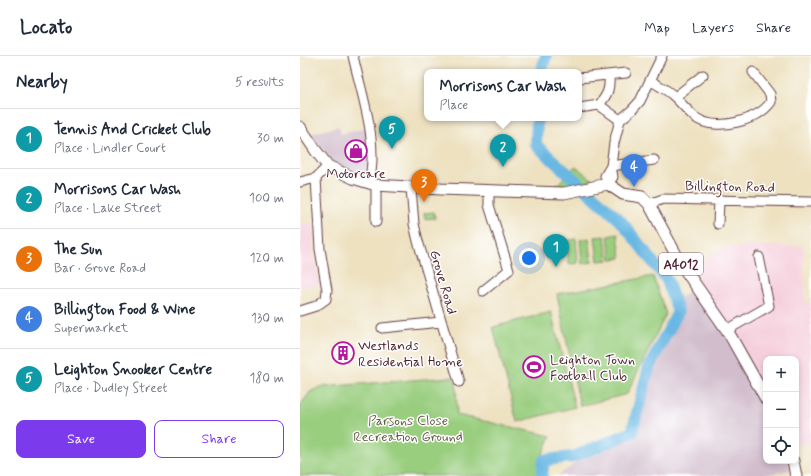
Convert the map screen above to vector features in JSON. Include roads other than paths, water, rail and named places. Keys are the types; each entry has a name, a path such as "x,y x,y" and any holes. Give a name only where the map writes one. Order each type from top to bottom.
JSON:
{"main road":[{"path":"300,127 328,166 354,178 373,184 411,188 564,193 603,185 623,194 642,197 649,204"},
{"name":"A4012","path":"649,204 681,264 726,330 763,394"},
{"path":"794,464 796,476"}],"street":[{"path":"353,56 371,137 376,222"},
{"path":"603,185 605,176 611,166 614,143 620,120 640,101 662,56"},
{"path":"651,81 666,89 696,118 707,123 732,124 749,118 766,109 771,102 766,88 753,72"},
{"path":"582,78 626,73"},
{"path":"582,108 599,105 608,95 610,87 609,75"},
{"path":"675,97 703,75"},
{"path":"599,105 620,120"},
{"path":"611,166 654,160"},
{"path":"300,182 316,178 328,166"},
{"path":"300,311 316,306 326,300 327,290 320,249 316,178"},
{"name":"Grove Road","path":"411,188 414,224 418,241 459,382"},
{"path":"483,291 513,268 489,205 489,190"},
{"name":"Billington Road","path":"649,204 662,199 811,202"},
{"path":"718,224 719,200"},
{"path":"726,330 769,306 759,257"},
{"path":"382,328 442,322"}],"waterway":[{"path":"542,69 546,56"},
{"path":"537,121 536,145 621,221 667,280 678,312 649,367 632,432 573,457 544,460 542,476"}],"place":[{"name":"Leighton Snooker Centre","path":"392,149"},
{"name":"Motorcare","path":"356,151"},
{"name":"Morrisons Car Wash","path":"503,167"},
{"name":"Billington Food & Wine","path":"634,187"},
{"name":"The Sun","path":"424,202"},
{"name":"Tennis And Cricket Club","path":"556,267"},
{"name":"Westlands Residential Home","path":"343,353"},
{"name":"Leighton Town Football Club","path":"534,367"}],"park label":[{"name":"Parsons Close Recreation Ground","path":"408,428"}]}
